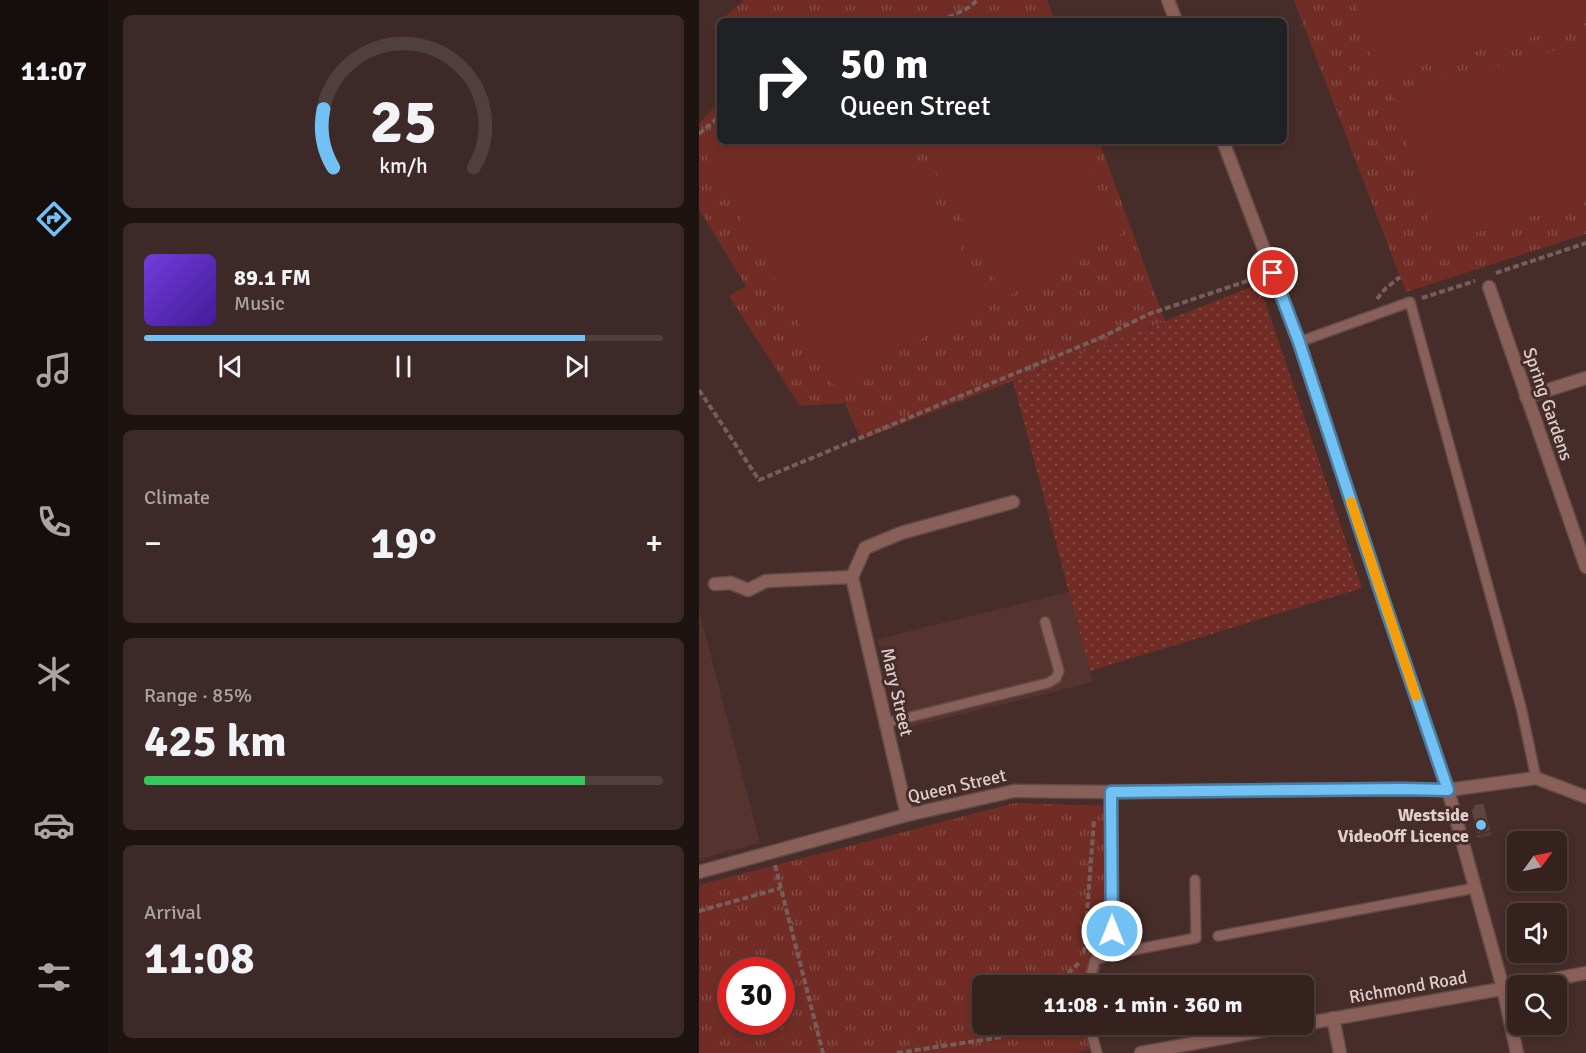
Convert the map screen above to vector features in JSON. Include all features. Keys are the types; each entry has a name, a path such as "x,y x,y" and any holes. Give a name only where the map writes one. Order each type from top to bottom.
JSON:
{"street":[{"path":"1168,0 1175,18"},
{"path":"1224,144 1299,342 1448,790 1503,988 1517,1053"},
{"name":"Spring Gardens","path":"1489,287 1586,567"},
{"path":"1526,397 1586,378"},
{"path":"715,584 731,583 748,590 766,581 852,577 865,548 901,533 1013,502"},
{"name":"Mary Street","path":"852,577 907,815"},
{"name":"Queen Street","path":"699,872 907,815 1014,791 1448,790 1536,778 1586,797"},
{"path":"1111,792 1112,954"},
{"name":"Richmond Road","path":"1567,977 1586,973"},
{"name":"Richmond Road","path":"1314,1021 1507,987"},
{"path":"1333,1018 1341,1053"},
{"path":"1141,1053 1163,1051 1243,1035"}],"lane":[{"path":"1299,342 1410,302 1521,707 1536,778"},
{"path":"886,723 1049,683 1056,678 1059,671 1045,622"},
{"path":"1091,975 1095,960 1112,954 1195,938 1195,880"},
{"path":"1218,936 1475,888"},
{"path":"1092,1035 1097,1053"}],"path":[{"path":"946,18 966,9 978,0"},
{"path":"699,134 717,119"},
{"path":"1573,247 1586,243"},
{"path":"699,390 759,480 1100,338 1149,314 1273,273"},
{"path":"1066,975 1084,958 1096,792"},
{"path":"772,853 823,1053"},
{"path":"699,911 781,888"},
{"path":"897,1053 1004,1035"}],"shaded area":[{"path":"1069,592 1093,682 902,729 877,639"},
{"path":"699,611 760,843 699,859"}],"green space":[{"path":"744,0 1047,0 1054,18 723,18"},
{"path":"1294,0 1586,0 1586,234 1406,292"},
{"path":"1355,0 1586,0 1586,23 1376,77"},
{"path":"1586,42 1586,201 1435,244 1393,94"},
{"path":"717,104 717,144 1100,144 1165,321 861,440 845,403 800,406 729,296 746,286 699,209 699,124"},
{"path":"729,144 904,144 990,301 834,387 707,156"},
{"path":"921,144 1074,144 1123,233 1005,298"},
{"path":"1259,284 1362,588 1090,671 1013,381"},
{"path":"1015,803 1107,806 1105,940 1099,975 972,975 972,1035 1093,1035 1093,1049 1074,1053 699,1053 699,885"}],"building":[{"name":"Westside VideoOff Licence","path":"1484,803 1491,831 1477,834 1471,811 1475,804"}],"slow traffic":[{"path":"1351,502 1416,696"}],"place":[{"name":"Westside VideoOff Licence","path":"1481,825"}],"route":[{"path":"1112,931 1111,792 1448,790 1299,342 1273,273"}]}
